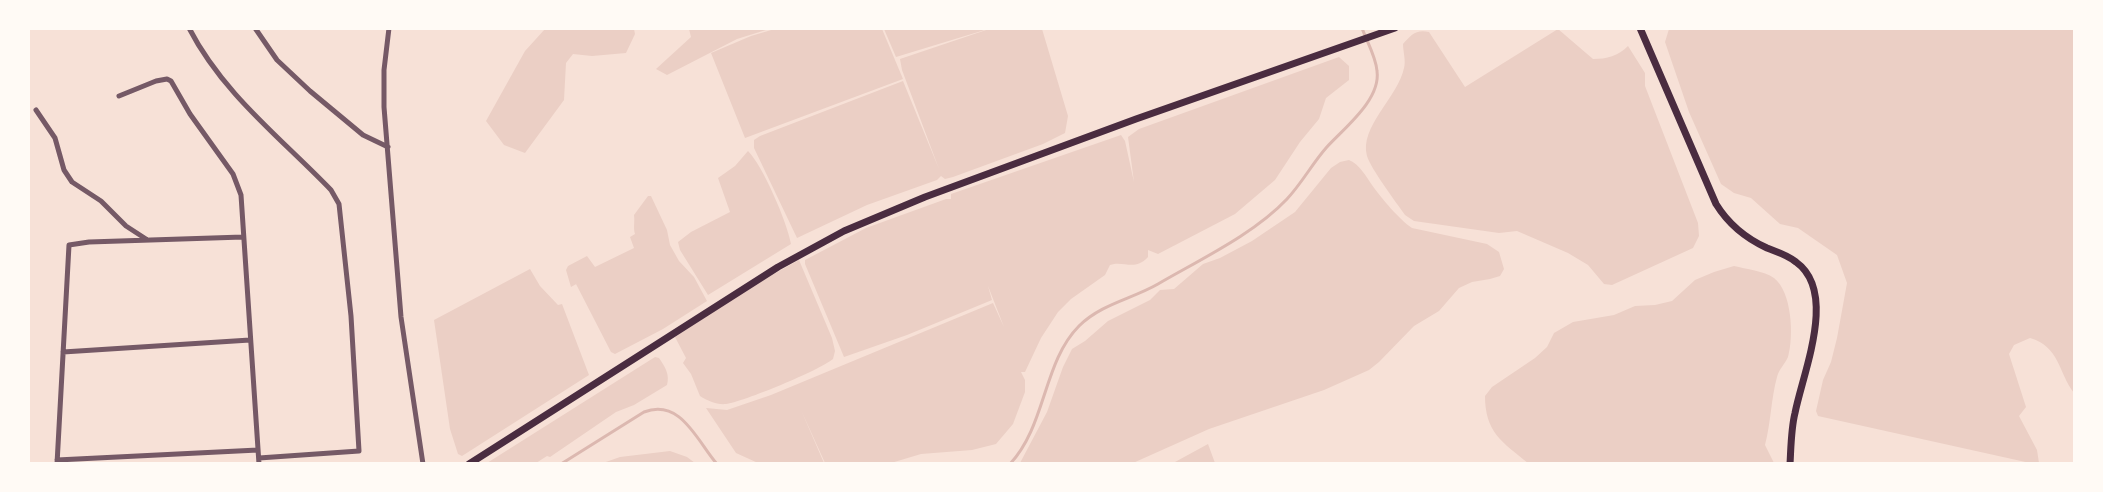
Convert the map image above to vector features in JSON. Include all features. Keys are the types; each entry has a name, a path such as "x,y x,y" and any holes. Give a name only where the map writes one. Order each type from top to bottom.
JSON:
{"main road":[{"path":"469,464 778,267 844,231 1120,124 1395,28"},
{"path":"1640,28 1716,204 1724,216 1743,235 1797,262 1807,273 1815,288 1818,306 1810,352 1794,415 1790,464"}],"street":[{"path":"119,96 156,81 167,79 171,81 190,114 236,179 242,200 259,461 359,451 351,316 339,204 331,190 236,97 209,63 189,28"},
{"path":"255,28 277,60 310,92 363,135 388,147"},
{"path":"389,28 384,83 402,335 423,464"},
{"path":"36,110 55,138 64,170 72,182 101,201 126,226 147,240"},
{"path":"243,237 89,242 69,245 57,462 258,450"},
{"path":"63,352 250,340"}],"shaded area":[{"path":"689,28 769,29 737,39 667,75 656,69 691,37"},
{"path":"778,28 882,29 903,79 745,138 711,53 751,36"},
{"path":"992,28 1042,29 1068,116 1065,133 1043,144 953,177 945,179 941,176 937,180 867,205 797,238 754,148 754,140 903,81 939,169 900,59"},
{"path":"545,29 634,29 635,34 626,53 592,56 573,54 566,63 564,100 525,153 504,145 486,121 525,51"},
{"path":"884,29 988,29 896,57"},
{"path":"1558,29 1593,59 1612,56 1628,46 1645,73 1645,86 1698,223 1699,236 1693,248 1612,285 1604,284 1588,265 1568,253 1517,231 1499,233 1414,221 1405,215 1378,177 1367,156 1366,145 1369,134 1395,90 1404,68 1403,44 1414,34 1421,31 1429,32 1465,87"},
{"path":"1669,29 2074,29 2074,393 2053,354 2040,342 2030,338 2014,345 2009,354 2026,407 2019,416 2037,450 2039,463 2030,463 1818,416 1816,411 1823,380 1831,362 1837,338 1847,283 1837,255 1798,228 1780,224 1751,198 1734,193 1721,184 1689,112 1665,42"},
{"path":"1339,57 1349,66 1349,80 1326,98 1319,119 1300,142 1275,180 1235,214 1158,254 1148,250 1148,257 1138,264 1110,265 1105,275 1071,299 1058,312 1041,338 1025,372 1021,372 1025,380 1025,392 1013,424 996,444 972,450 921,454 891,463 825,463 801,410 824,463 758,463 736,453 706,408 727,410 771,395 993,303 1004,327 988,286 992,300 907,335 844,357 805,260 866,228 951,199 951,194 1121,135 1125,141 1134,182 1128,137 1139,129"},
{"path":"748,151 774,195 791,244 708,295 680,250 678,242 691,232 730,212 718,178 735,166"},
{"path":"1349,160 1359,167 1385,202 1412,228 1487,244 1499,252 1504,269 1500,276 1472,282 1459,288 1439,311 1414,326 1369,370 1324,390 1209,429 1133,463 1020,463 1047,412 1072,349 1108,321 1150,300 1160,290 1174,289 1203,264 1252,241 1295,212 1331,168 1340,162"},
{"path":"648,196 651,196 667,230 670,245 679,261 694,277 707,301 663,329 615,354 611,352 576,284 571,287 566,270 568,266 587,256 595,267 634,248 630,237 635,234 634,215"},
{"path":"799,260 832,338 835,351 833,359 798,378 735,402 719,404 700,396 691,374 683,363 686,358 675,337 756,284"},
{"path":"1734,266 1774,278 1785,293 1788,304 1791,326 1790,348 1788,357 1777,377 1765,445 1774,463 1528,463 1497,435 1488,419 1485,396 1492,387 1535,358 1547,347 1554,333 1573,322 1614,315 1635,306 1672,301 1695,280"},
{"path":"530,269 540,286 558,305 562,304 589,375 462,456 458,454 450,429 434,320"},
{"path":"655,357 659,358 666,371 667,385 634,405 616,412 550,457 547,456 536,463 487,463"},
{"path":"1208,444 1215,463 1170,463 1175,462"},
{"path":"670,451 687,457 695,463 603,463 620,457"}],"waterway":[{"path":"1010,464 1022,449 1031,431 1058,357 1079,326 1097,312 1158,284 1259,224 1287,199 1326,148 1360,113 1377,82 1373,55 1362,28"},
{"path":"561,464 644,412 657,409 668,411 687,424 717,464"}]}
